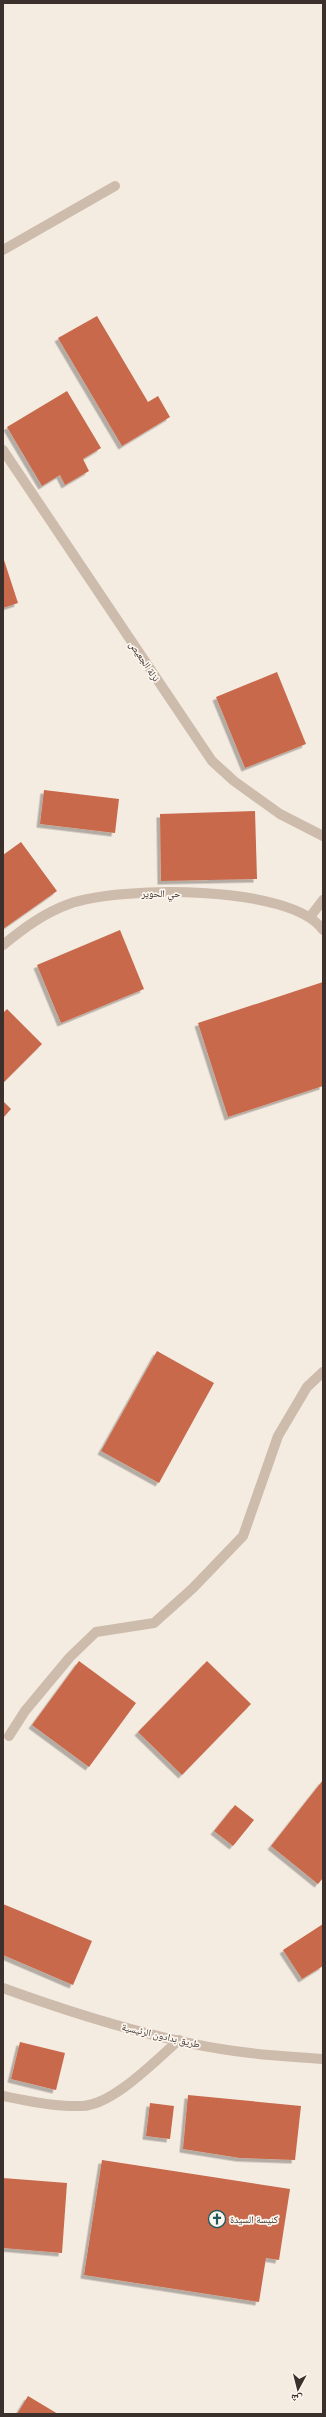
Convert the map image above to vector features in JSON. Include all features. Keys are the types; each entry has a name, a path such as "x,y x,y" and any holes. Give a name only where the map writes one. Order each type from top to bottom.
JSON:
{"street":[{"path":"3,250 115,186"},
{"name":"نزلة الجعيص","path":"3,450 212,761 234,781 280,814 323,836"},
{"name":"حي الحوير","path":"3,945 42,915 70,903 105,895 178,892 263,900 310,916 323,930"},
{"path":"310,916 323,900"},
{"path":"10,1736 25,1711 65,1663 96,1632 154,1624 193,1588 242,1536 278,1436 307,1387 323,1372"},
{"name":"طريق بدادون الرئيسية","path":"3,1988 65,2011 179,2040 250,2053 323,2059"},
{"path":"3,2096 34,2102 83,2106 109,2097 131,2083 179,2040"}],"building":[{"path":"97,316 148,402 158,396 170,417 122,446 58,338"},
{"path":"67,391 101,448 83,459 89,471 65,485 60,475 42,486 7,427"},
{"path":"3,557 18,603 3,608"},
{"path":"277,672 306,744 245,768 216,697"},
{"path":"44,790 119,799 115,833 40,824"},
{"path":"255,811 257,879 161,881 160,814"},
{"path":"21,842 57,891 3,929 3,855"},
{"path":"120,930 144,989 61,1023 37,965"},
{"path":"323,982 323,1086 228,1117 198,1023"},
{"path":"7,1009 42,1044 3,1083 3,1013"},
{"path":"3,1101 11,1109 3,1118"},
{"path":"157,1351 214,1383 159,1483 101,1451"},
{"path":"79,1661 136,1703 89,1767 32,1725"},
{"path":"207,1661 251,1704 182,1775 138,1732"},
{"path":"323,1780 323,1878 318,1884 271,1846"},
{"path":"235,1805 254,1820 233,1846 214,1831"},
{"path":"3,1904 92,1941 73,1985 3,1955"},
{"path":"323,1924 323,1966 302,1979 283,1950"},
{"path":"20,2042 65,2053 56,2090 11,2079"},
{"path":"188,2095 301,2106 295,2160 240,2158 183,2149"},
{"path":"150,2103 174,2106 170,2139 146,2136"},
{"path":"102,2160 290,2189 279,2260 266,2258 259,2302 84,2275"},
{"path":"3,2178 67,2183 62,2253 3,2248"},
{"path":"28,2396 58,2414 17,2414"}],"place":[{"name":"كنيسة السيدة","path":"217,2219"}]}
